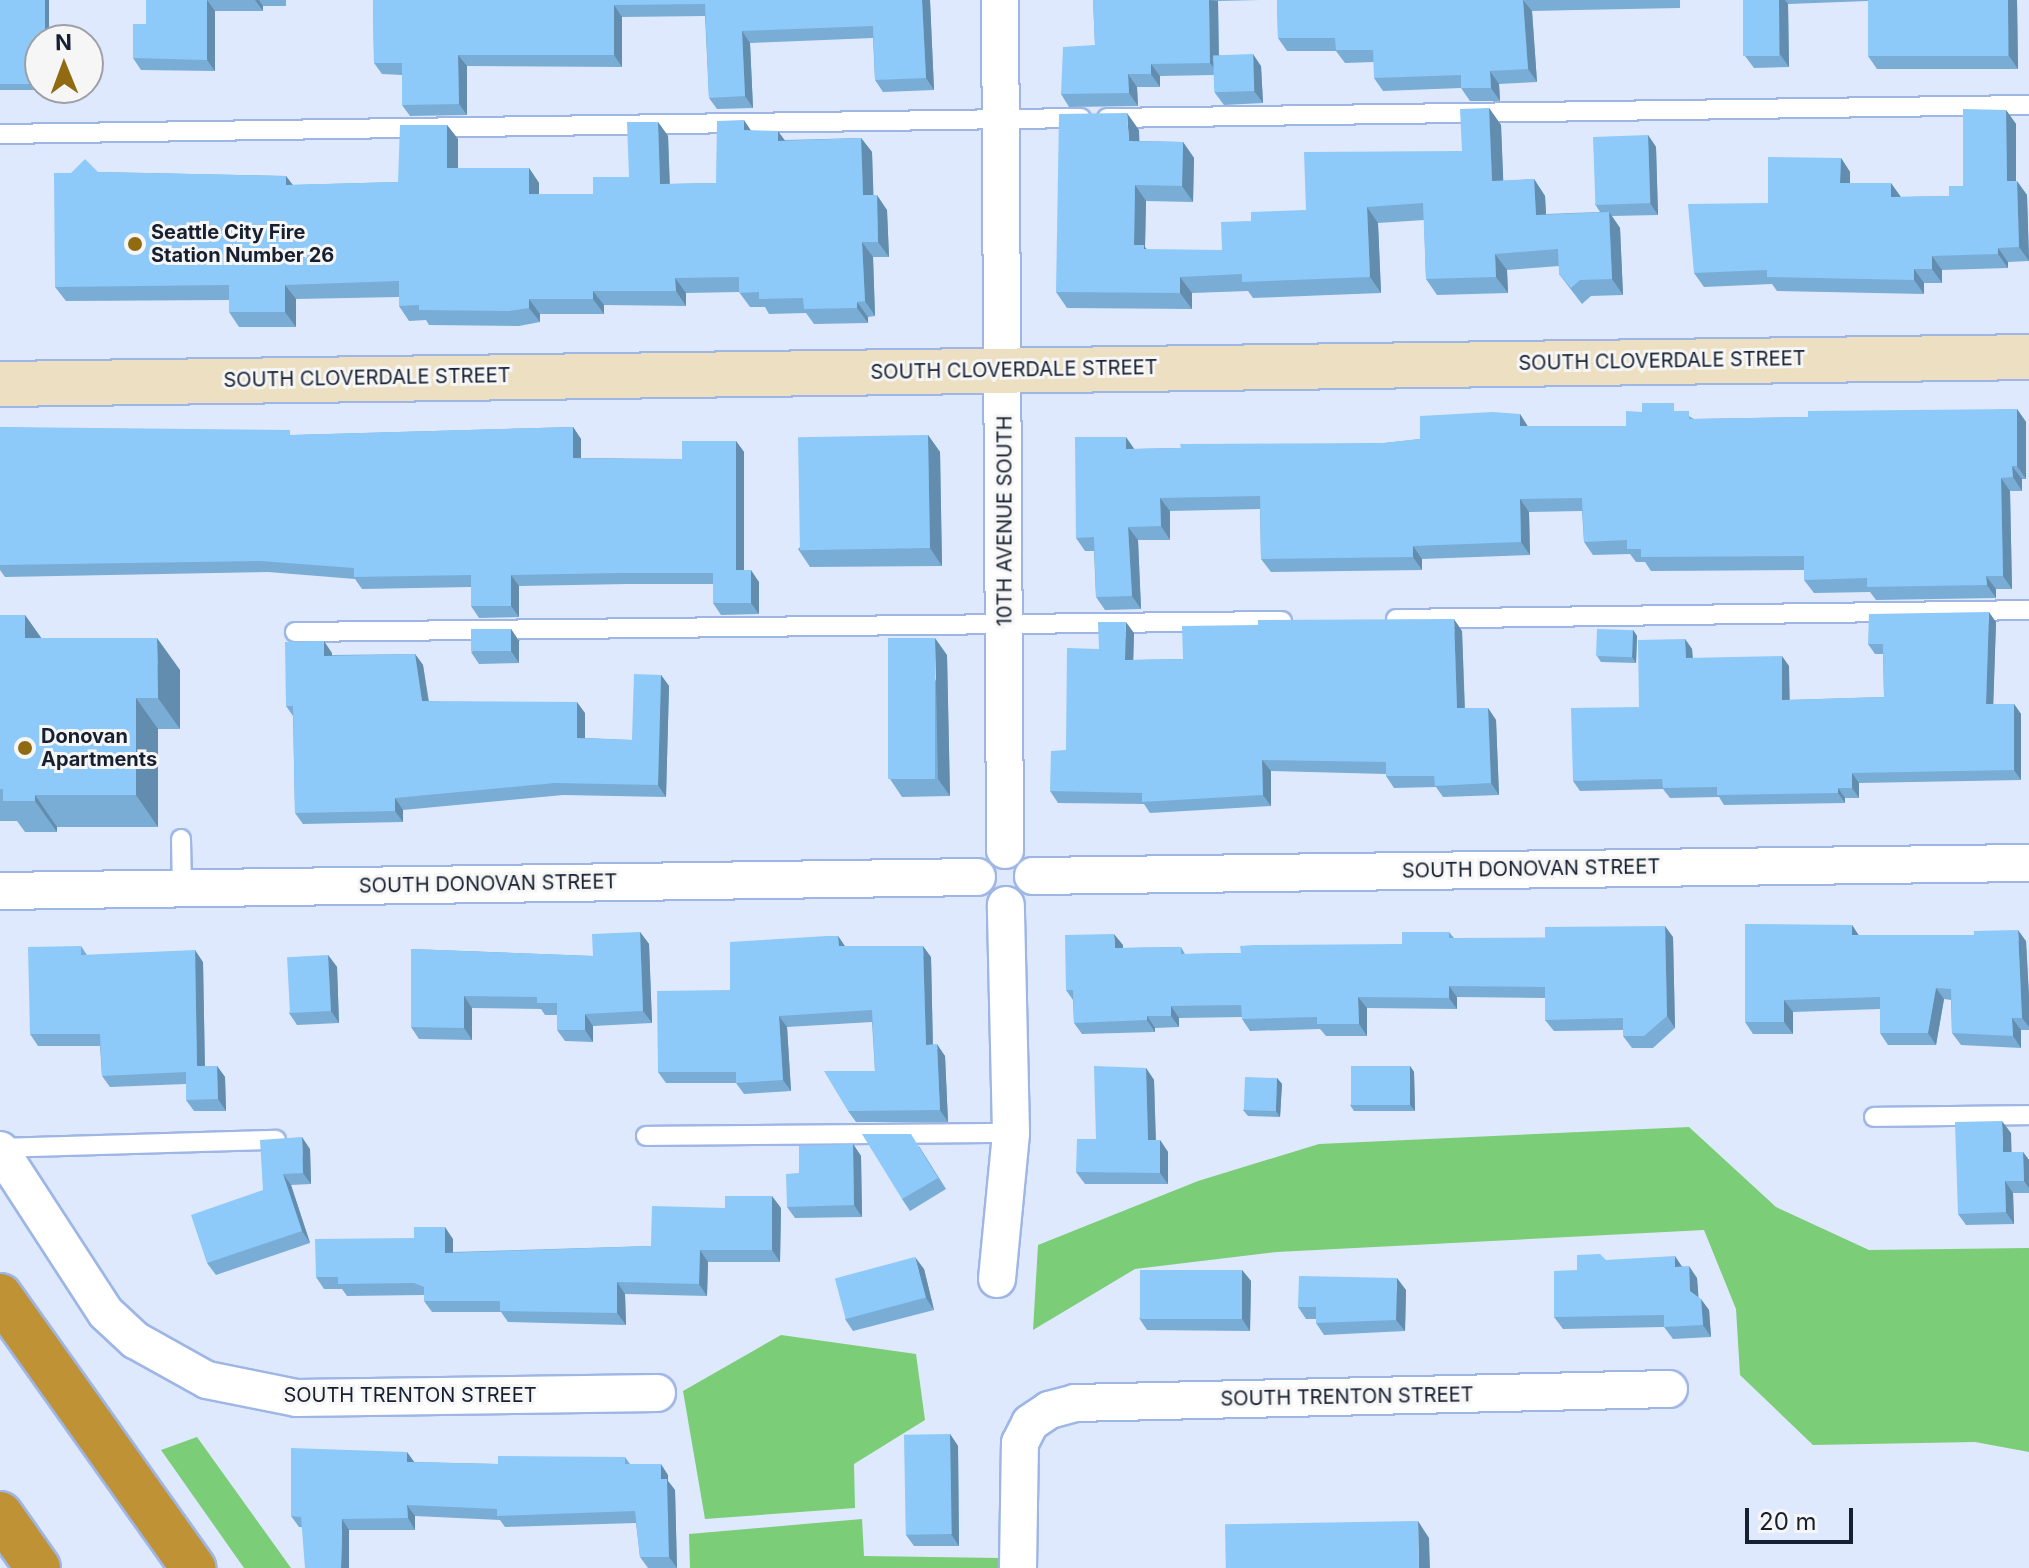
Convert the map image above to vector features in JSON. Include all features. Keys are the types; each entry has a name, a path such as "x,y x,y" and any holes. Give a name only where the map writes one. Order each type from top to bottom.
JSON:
{"highway":[{"path":"0,1296 193,1568"},
{"path":"0,1514 38,1568"}],"main road":[{"name":"SOUTH CLOVERDALE STREET","path":"0,384 2029,357"}],"street":[{"name":"10TH AVENUE SOUTH","path":"1000,0 1005,850"},
{"path":"1005,850 1021,854 1033,876 1025,898 1006,905 985,897 977,877 985,857 1005,850"},
{"name":"SOUTH DONOVAN STREET","path":"1033,876 2029,863"},
{"name":"SOUTH DONOVAN STREET","path":"0,891 977,877"},
{"path":"997,1279 1011,1133 1006,905"},
{"name":"SOUTH TRENTON STREET","path":"0,1149 106,1313 168,1362 246,1392 297,1398 657,1393"},
{"name":"SOUTH TRENTON STREET","path":"1018,1568 1020,1443 1030,1423 1075,1403 1669,1389"}],"lane":[{"path":"0,134 2029,105"},
{"path":"1378,620 2029,610"},
{"path":"295,632 1299,621"},
{"path":"181,839 182,889"},
{"path":"1874,1117 2029,1115"},
{"path":"646,1136 1011,1133"},
{"path":"0,1149 276,1140"}],"green space":[{"path":"1689,1127 1776,1207 1869,1250 2029,1248 2029,1452 1975,1442 1813,1445 1740,1375 1736,1309 1704,1230 1277,1252 1135,1269 1033,1330 1038,1245 1198,1181 1319,1144"},
{"path":"781,1335 916,1354 925,1420 854,1464 855,1508 705,1519 683,1391"},
{"path":"197,1437 291,1568 244,1568 161,1450"},
{"path":"862,1519 864,1556 1000,1558 1000,1568 690,1568 689,1534"}],"building":[{"path":"0,0 45,0 45,24 24,24 24,84 0,84"},
{"path":"146,0 207,0 207,60 133,58 133,24 146,24"},
{"path":"373,0 922,0 926,78 875,80 873,26 742,31 745,96 709,98 705,4 614,5 614,55 458,55 459,104 402,105 402,63 374,63"},
{"path":"1093,0 1209,0 1210,63 1151,64 1151,74 1128,74 1129,93 1061,94 1063,47 1095,45"},
{"path":"1277,0 1523,0 1528,69 1490,71 1491,88 1461,88 1461,75 1374,78 1373,50 1336,50 1335,38 1278,38"},
{"path":"1743,0 1779,0 1779,56 1743,56"},
{"path":"1868,0 2008,0 2008,56 1868,56"},
{"path":"1253,54 1254,91 1214,92 1213,55"},
{"path":"1489,108 1492,181 1534,179 1536,215 1609,212 1612,279 1580,280 1571,288 1559,274 1558,249 1495,254 1496,277 1426,279 1423,203 1367,207 1370,277 1242,282 1242,274 1180,277 1180,293 1056,292 1059,114 1127,113 1129,141 1183,142 1182,186 1135,185 1134,245 1144,245 1144,249 1222,250 1221,222 1251,221 1251,212 1306,210 1304,152 1462,151 1460,109"},
{"path":"1963,109 2006,110 2007,181 2017,181 2019,247 1998,248 1998,254 1932,256 1932,269 1914,269 1914,280 1767,277 1767,270 1694,273 1688,204 1768,203 1768,157 1841,158 1840,183 1891,183 1891,197 1949,196 1949,186 1963,186"},
{"path":"744,120 744,130 778,131 778,141 861,138 863,195 877,195 878,242 862,242 865,301 857,302 857,308 804,309 803,298 759,299 759,292 739,293 739,277 675,278 676,291 593,291 593,299 529,299 529,308 509,311 419,310 419,305 399,306 399,281 285,285 285,312 229,312 229,285 55,287 54,173 71,173 85,159 98,172 286,176 286,185 398,182 400,125 447,125 447,168 529,168 529,194 593,194 593,177 629,177 627,122 658,122 660,184 716,183 717,121"},
{"path":"1648,135 1650,203 1595,205 1593,137"},
{"path":"1642,403 1674,403 1674,411 1689,411 1689,419 1808,417 1808,411 2017,409 2017,466 2012,466 2013,477 2001,478 2003,576 1986,576 1987,585 1867,587 1867,578 1804,580 1804,556 1641,557 1641,549 1627,549 1627,540 1584,542 1582,498 1520,499 1521,542 1413,546 1413,557 1261,559 1260,496 1160,498 1161,526 1128,527 1132,596 1096,597 1094,537 1076,538 1075,437 1126,437 1126,449 1181,448 1180,444 1384,443 1420,439 1420,416 1493,412 1520,414 1520,426 1626,426 1626,411 1642,412"},
{"path":"0,427 290,430 290,435 573,427 573,458 618,459 682,459 682,441 736,441 736,570 751,570 751,603 713,603 713,573 511,575 511,606 471,606 471,575 354,577 354,568 260,561 0,565"},
{"path":"928,435 930,548 800,550 798,437"},
{"path":"1989,612 1986,704 2014,704 2014,770 1852,773 1852,788 1838,788 1838,793 1717,795 1717,787 1663,788 1662,779 1573,781 1571,708 1639,707 1638,640 1685,639 1686,658 1782,656 1782,700 1884,697 1883,644 1868,644 1869,614"},
{"name":"Donovan Apartments","path":"0,615 25,615 25,638 157,638 158,698 136,698 136,795 35,795 35,801 3,801 3,789 0,789"},
{"path":"1454,619 1457,708 1488,708 1491,783 1435,786 1434,776 1386,776 1386,762 1262,760 1263,795 1142,802 1142,793 1050,791 1051,751 1066,750 1067,648 1099,649 1098,622 1126,622 1125,660 1183,659 1182,626 1258,625 1258,620"},
{"path":"471,629 511,629 511,651 471,651"},
{"path":"1597,629 1633,630 1632,657 1596,656"},
{"path":"888,638 935,638 935,779 888,779"},
{"path":"324,641 324,656 415,654 422,701 577,702 577,738 632,740 634,674 661,675 658,785 555,783 395,798 395,811 295,813 293,706 286,706 285,642"},
{"path":"1745,924 1852,925 1852,935 1974,935 1974,931 2018,930 2022,1018 2012,1018 2013,1036 1952,1033 1951,989 1936,988 1928,1033 1880,1033 1880,997 1784,1000 1784,1022 1745,1022"},
{"path":"1665,926 1667,1016 1644,1036 1623,1036 1623,1018 1545,1020 1545,987 1449,986 1449,998 1358,997 1359,1024 1317,1024 1317,1017 1242,1019 1241,1005 1171,1006 1171,1016 1074,1023 1073,990 1066,990 1065,935 1114,934 1115,948 1181,947 1181,954 1241,953 1240,946 1254,945 1402,944 1402,932 1449,932 1449,938 1545,938 1545,927"},
{"path":"640,932 643,1011 585,1014 585,1030 557,1030 557,1003 537,1003 537,997 464,996 464,1028 411,1027 411,949 593,956 592,934"},
{"path":"838,936 839,946 923,946 926,1045 937,1044 940,1110 848,1111 824,1071 875,1071 872,1010 779,1016 783,1080 736,1083 736,1072 658,1072 657,991 730,990 730,942"},
{"path":"81,946 81,955 195,950 197,1066 217,1066 218,1099 186,1100 186,1072 102,1076 100,1034 30,1034 28,947"},
{"path":"328,955 331,1011 290,1013 287,957"},
{"path":"1094,1066 1146,1068 1148,1140 1160,1140 1160,1173 1076,1172 1077,1139 1096,1139"},
{"path":"1351,1066 1410,1066 1410,1105 1351,1105"},
{"path":"1245,1077 1277,1078 1276,1111 1244,1110"},
{"path":"2002,1121 2003,1152 2023,1152 2024,1181 2005,1181 2006,1212 1958,1214 1955,1122"},
{"path":"862,1134 911,1134 938,1178 902,1199"},
{"path":"302,1137 303,1173 283,1174 302,1231 207,1263 191,1215 263,1190 260,1140"},
{"path":"853,1144 854,1205 787,1207 786,1174 799,1173 799,1146"},
{"path":"725,1196 772,1196 772,1250 700,1250 699,1284 617,1282 617,1313 500,1311 500,1301 424,1301 424,1287 414,1283 338,1284 338,1277 316,1277 315,1239 414,1238 414,1227 445,1227 445,1253 651,1246 652,1206 725,1208"},
{"path":"1600,1254 1606,1260 1675,1256 1675,1267 1689,1266 1690,1291 1701,1299 1703,1325 1664,1327 1664,1315 1554,1317 1554,1271 1577,1270 1577,1255"},
{"path":"915,1257 926,1298 846,1319 835,1278"},
{"path":"1140,1270 1242,1270 1242,1319 1140,1319"},
{"path":"1299,1276 1397,1278 1396,1320 1316,1323 1316,1307 1298,1307"},
{"path":"950,1434 952,1534 906,1535 904,1435"},
{"path":"291,1448 407,1452 407,1462 498,1464 498,1456 625,1457 625,1464 661,1464 661,1479 667,1479 669,1557 640,1557 635,1511 497,1516 497,1509 407,1505 408,1518 342,1519 341,1568 305,1568 301,1517 291,1516"},
{"path":"1418,1521 1419,1568 1226,1568 1225,1524"}],"place":[{"name":"Seattle City Fire Station Number 26","path":"135,244"},
{"name":"Donovan Apartments","path":"25,748"}]}
